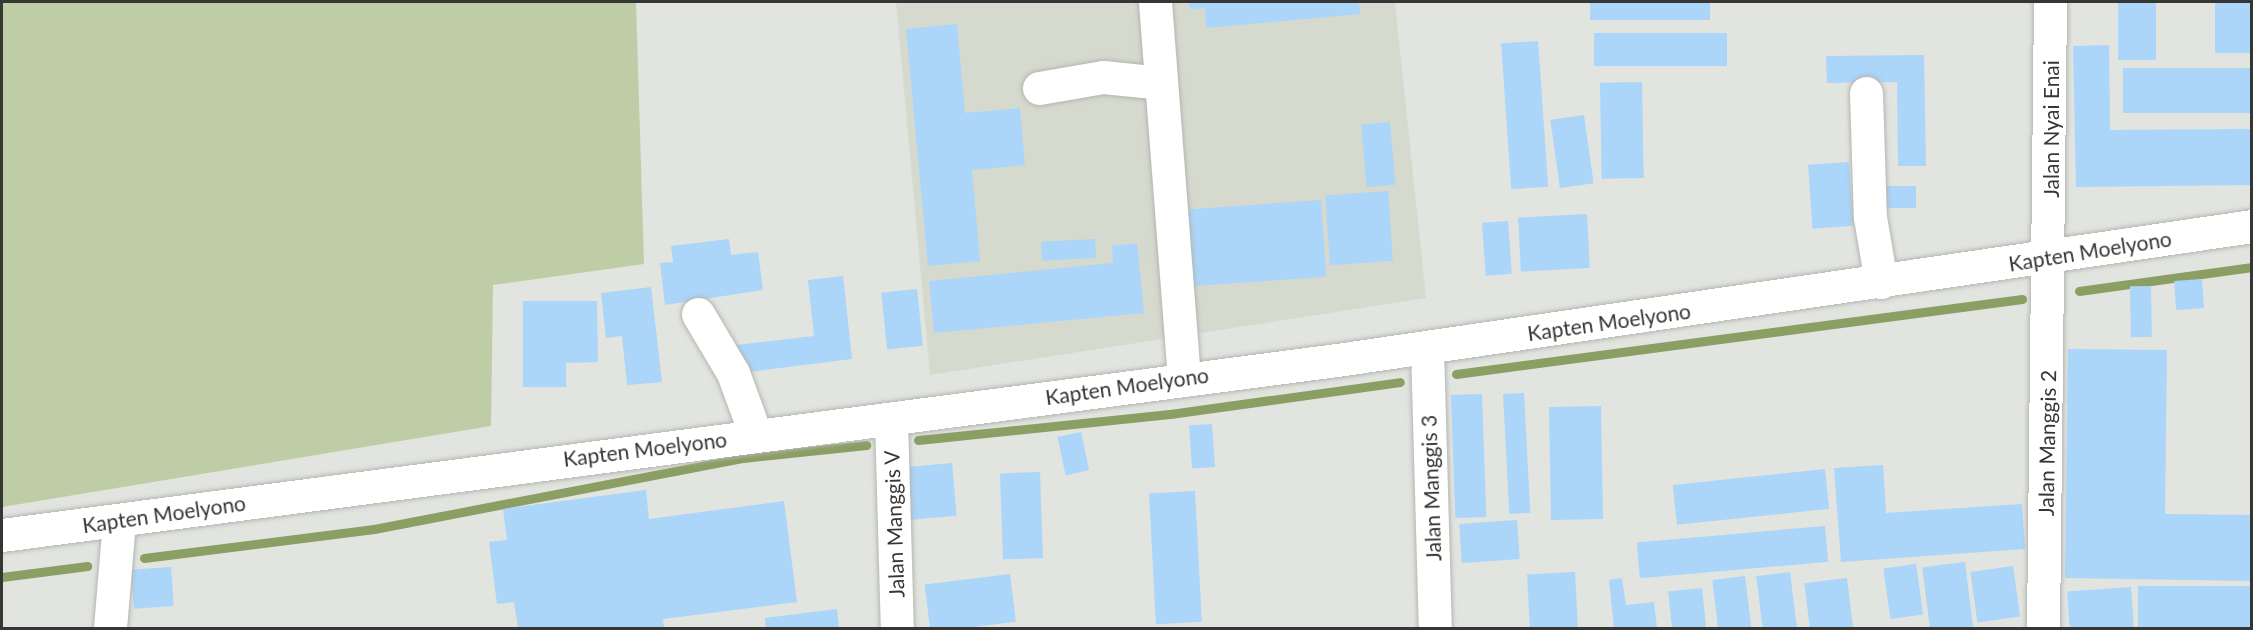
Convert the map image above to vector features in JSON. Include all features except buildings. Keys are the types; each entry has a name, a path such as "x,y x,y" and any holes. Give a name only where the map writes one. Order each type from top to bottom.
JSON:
{"street":[{"path":"1155,2 1184,378"},
{"name":"Jalan Nyai Enai","path":"2050,2 2051,257"},
{"path":"1039,88 1103,77 1161,83"},
{"path":"1866,93 1870,217 1881,282"},
{"name":"Kapten Moelyono","path":"2,535 891,419 1184,378 1427,348 2252,226"},
{"name":"Jalan Manggis 2","path":"2043,628 2051,257"},
{"path":"698,314 734,374 756,436"},
{"name":"Jalan Manggis 3","path":"1427,348 1435,628"},
{"name":"Jalan Manggis V","path":"891,419 897,628"},
{"path":"110,628 119,521"}],"shaded area":[{"path":"896,2 1395,2 1426,298 930,375"}],"green space":[{"path":"2,2 636,2 644,264 493,285 491,426 2,507"}],"waterway":[{"path":"2079,291 2252,267"},
{"path":"1456,374 2022,299"},
{"path":"918,440 1170,414 1400,382"},
{"path":"144,558 374,529 743,458 866,445"},
{"path":"2,577 87,566"}]}
